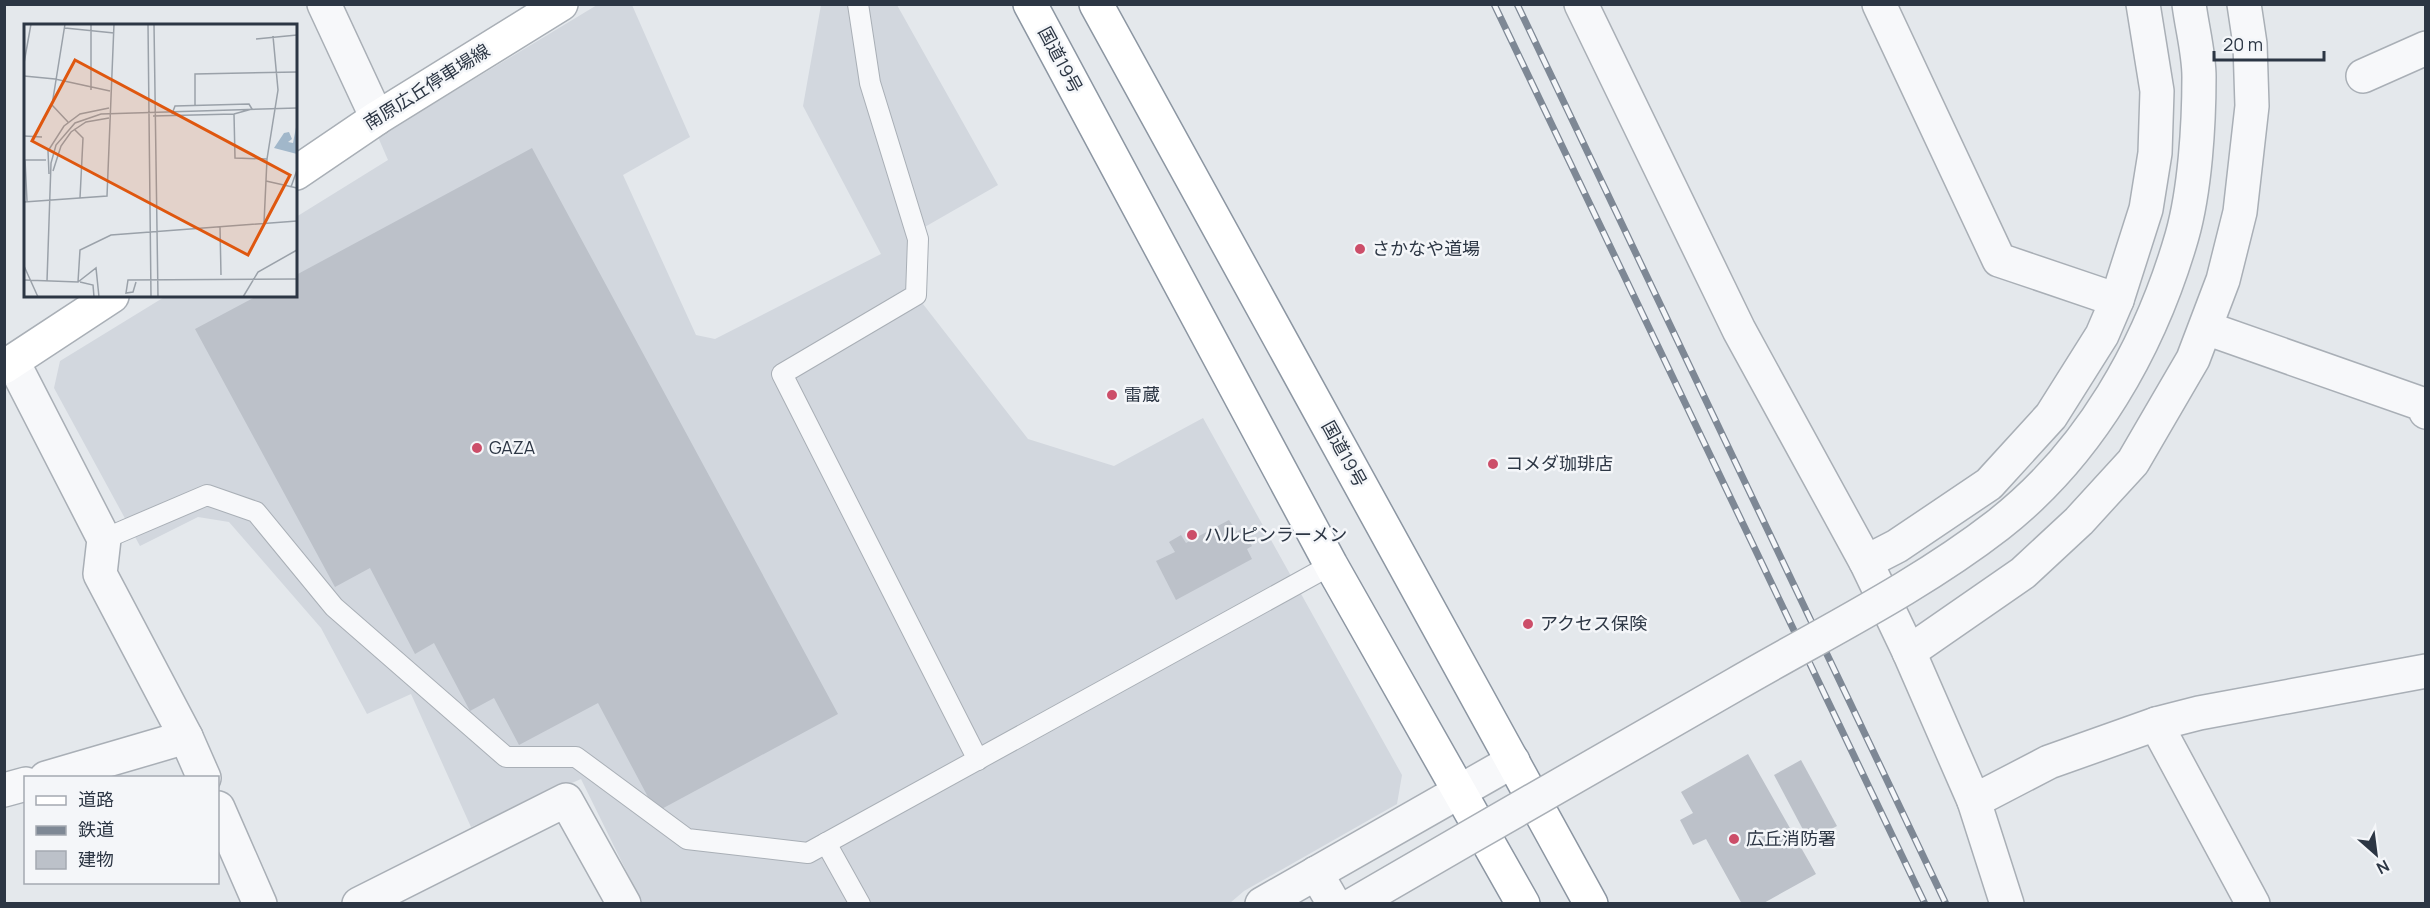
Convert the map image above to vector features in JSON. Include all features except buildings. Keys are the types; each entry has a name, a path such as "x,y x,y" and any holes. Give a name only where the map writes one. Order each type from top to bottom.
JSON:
{"main road":[{"name":"南原広丘停車場線","path":"297,172 377,118 561,4"},
{"name":"国道19号","path":"1030,4 1331,565 1523,903"},
{"name":"国道19号","path":"1096,4 1591,903"},
{"path":"9,365 111,297"}],"street":[{"path":"324,4 377,118"},
{"path":"1581,4 1739,330 1866,562 1909,652 1974,801 2007,903"},
{"path":"1879,4 2000,260 2117,300"},
{"path":"1866,562 1897,546 1989,484 2051,416 2102,335 2117,300 2146,209 2154,153 2157,91 2143,4"},
{"path":"1354,903 1920,578 2000,523 2039,488 2090,430 2136,354 2157,308 2182,234 2193,170 2199,75 2189,4"},
{"path":"1909,652 2023,573 2079,520 2133,462 2193,359 2223,280 2240,212 2252,106 2250,44 2244,4"},
{"path":"2363,76 2426,48"},
{"path":"2206,328 2422,404 2426,412"},
{"path":"9,365 104,539 100,574 186,737 204,776"},
{"path":"1974,801 2049,762 2156,724 2199,713 2426,671"},
{"path":"2156,724 2253,903"},
{"path":"50,776 186,737"},
{"path":"1262,903 1513,761"},
{"path":"4,790 24,785"},
{"path":"359,903 566,800 624,903"},
{"path":"219,810 260,903"},
{"path":"1316,873 1334,903"}],"lane":[{"path":"858,4 870,83 918,239 916,295 782,374 978,760"},
{"path":"104,539 207,495 256,512 334,607 506,757 576,758 687,839 808,853 1331,565"},
{"path":"826,843 860,903"}],"shaded area":[{"path":"597,5 632,5 690,137 623,175 696,335 715,339 881,254 803,106 821,5 897,5 998,185 916,232 916,295 1028,439 1114,466 1203,418 1402,775 1397,804 1244,891 1230,903 642,903 581,779 471,827 411,694 367,714 321,628 229,522 198,517 140,546 54,388 60,361 164,297 297,297 297,216 388,160 378,137"}],"railway":[{"path":"1494,4 1925,904"},
{"path":"1517,4 1946,904"}],"place":[{"name":"さかなや道場","path":"1360,249"},
{"name":"雷蔵","path":"1112,395"},
{"name":"GAZA","path":"477,448"},
{"name":"コメダ珈琲店","path":"1493,464"},
{"name":"ハルピンラーメン","path":"1192,535"},
{"name":"アクセス保険","path":"1528,624"},
{"name":"広丘消防署","path":"1734,839"}]}
